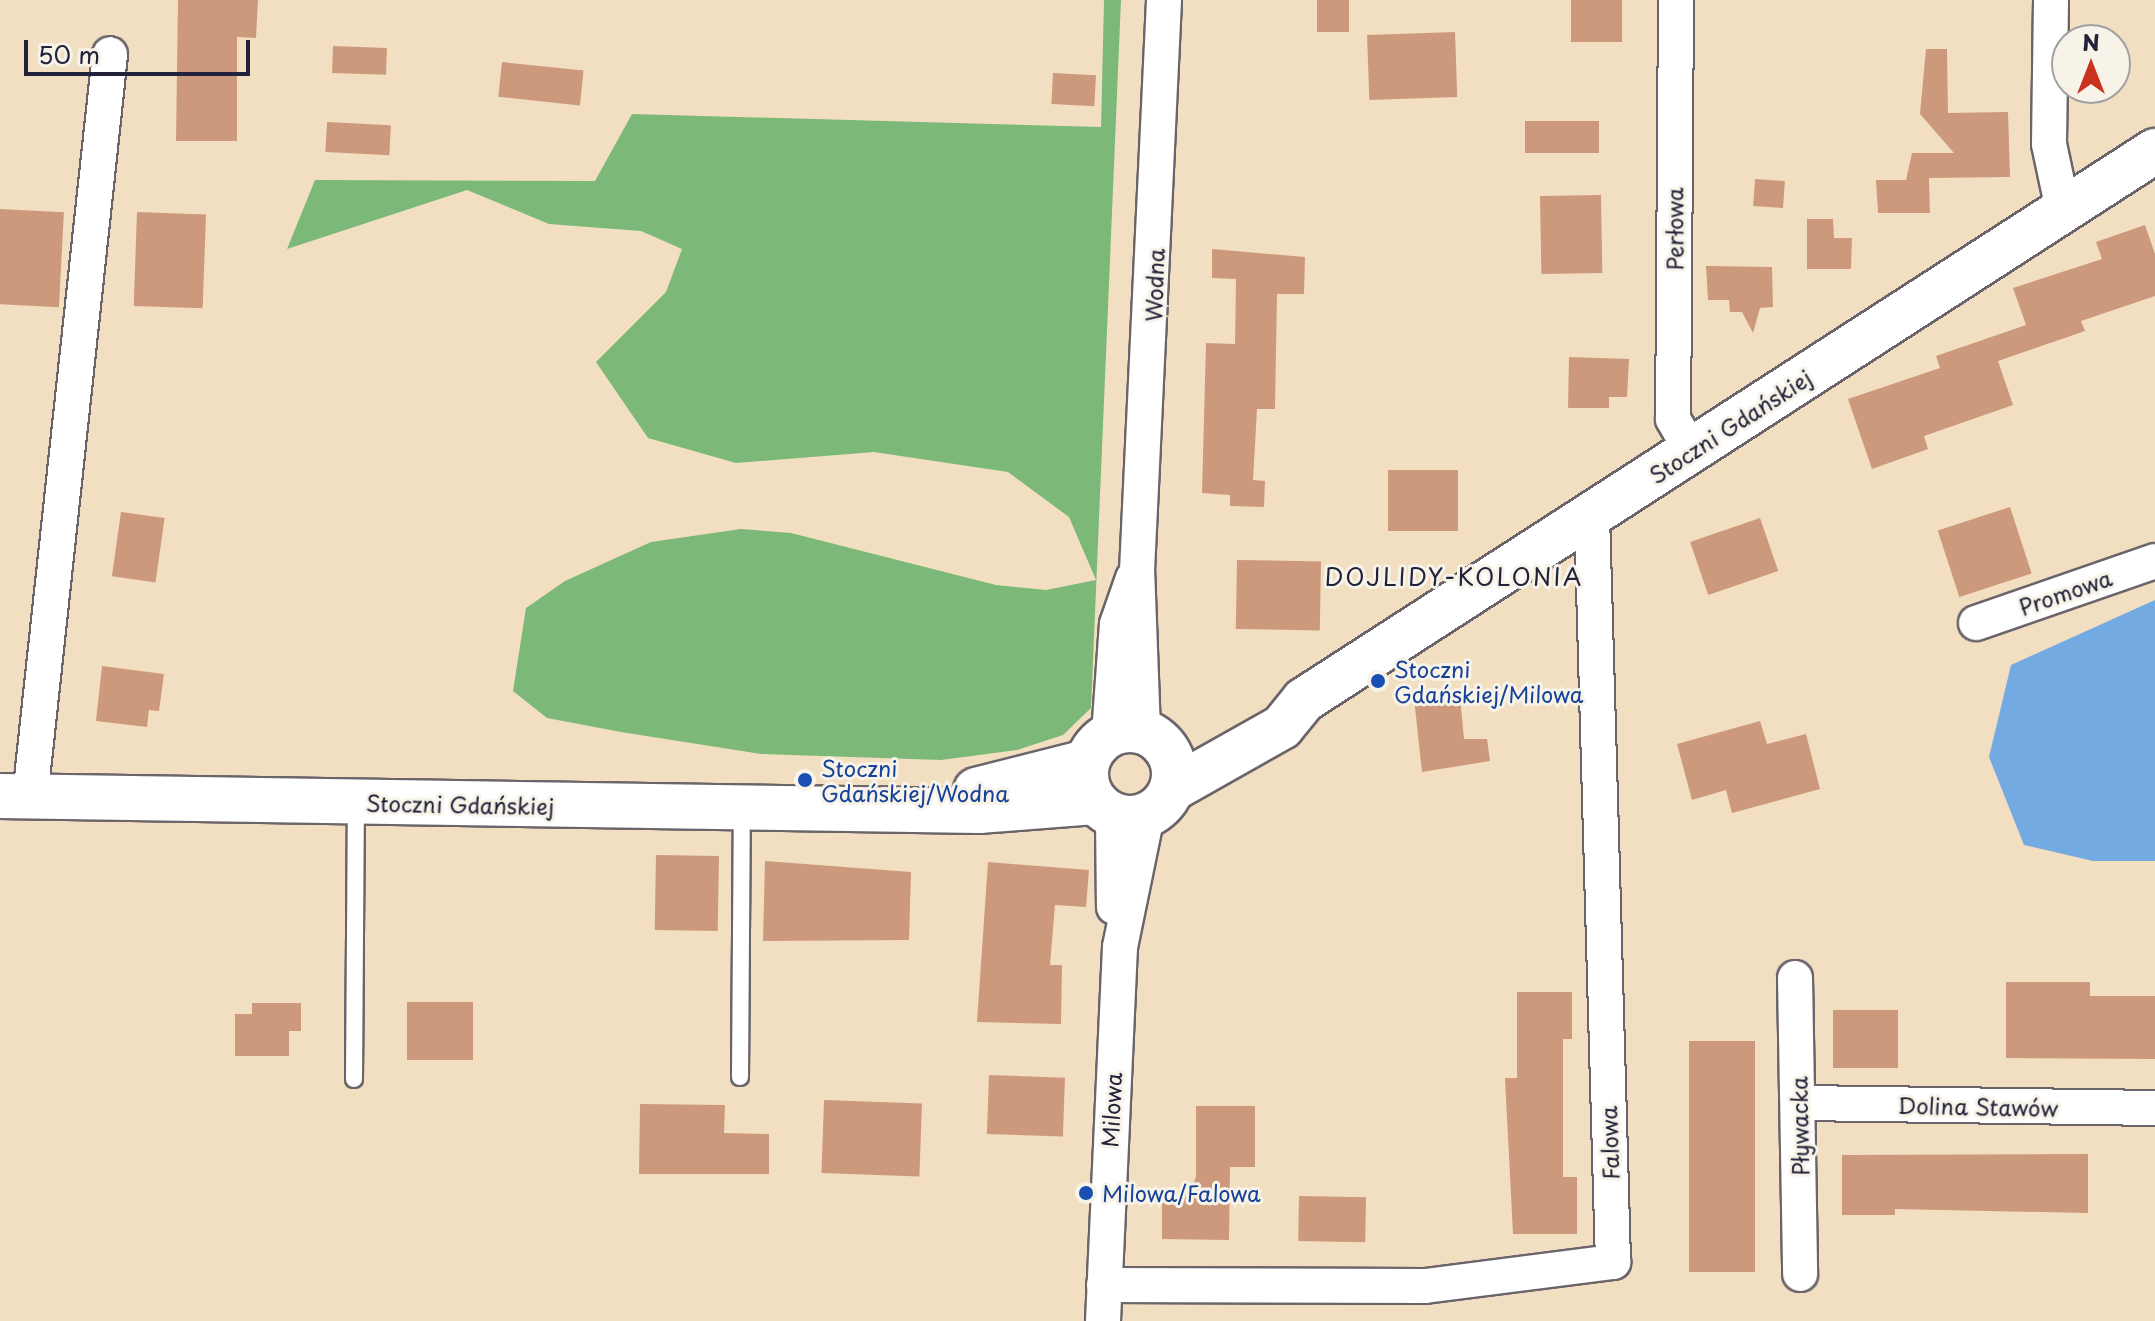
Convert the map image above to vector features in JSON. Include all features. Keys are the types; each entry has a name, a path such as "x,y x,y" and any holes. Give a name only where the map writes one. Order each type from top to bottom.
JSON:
{"street":[{"name":"Wodna","path":"1129,775 1164,0"},
{"name":"Perłowa","path":"1676,0 1673,419 1692,452"},
{"path":"2051,0 2049,144 2063,210"},
{"path":"15,796 110,54"},
{"name":"Stoczni Gdańskiej","path":"15,796 356,803 920,806 1129,775 1304,700 2155,151"},
{"name":"Falowa","path":"1104,1285 1425,1286 1613,1262 1592,514"},
{"name":"Promowa","path":"1976,623 2155,561"},
{"name":"Milowa","path":"1103,1321 1129,775"},
{"name":"Pływacka","path":"1795,978 1800,1103 1800,1274"},
{"name":"Dolina Stawów","path":"1800,1103 2155,1108"}],"lane":[{"path":"354,1079 356,803"},
{"path":"740,1077 742,807"}],"green space":[{"path":"1104,0 1121,0 1091,708 1063,735 1017,750 941,760 761,754 621,732 547,718 513,691 526,608 565,581 651,542 741,529 791,533 996,585 1046,590 1096,580 1069,517 1008,472 874,452 736,463 648,438 596,362 666,292 682,249 641,231 549,224 467,190 287,249 315,180 595,181 632,114 1101,127"}],"water":[{"path":"2155,600 2155,861 2093,861 2024,845 1989,757 2011,665"}],"building":[{"path":"178,0 258,0 256,38 237,37 237,141 176,141"},
{"path":"1317,0 1349,0 1349,32 1317,32"},
{"path":"1571,0 1622,0 1622,42 1571,42"},
{"path":"1455,32 1457,97 1369,100 1367,35"},
{"path":"333,46 387,48 386,75 332,73"},
{"path":"1926,49 1947,49 1948,113 2008,112 2010,177 1929,178 1930,213 1878,213 1876,180 1906,180 1912,153 1954,153 1920,114"},
{"path":"502,62 584,71 580,105 498,97"},
{"path":"1053,73 1096,75 1094,106 1051,104"},
{"path":"1525,121 1599,121 1599,153 1525,153"},
{"path":"327,122 391,125 389,155 325,152"},
{"path":"1755,179 1785,181 1783,208 1753,206"},
{"path":"1601,195 1602,273 1541,274 1540,196"},
{"path":"0,209 64,212 59,307 0,304"},
{"path":"137,212 206,214 203,308 134,306"},
{"path":"1807,219 1833,219 1834,238 1852,238 1851,269 1807,269"},
{"path":"2145,225 2155,254 2155,296 2081,321 2085,331 1998,361 2013,405 1924,436 1928,449 1872,469 1848,399 1940,368 1936,356 2026,325 2013,288 2102,259 2096,242"},
{"path":"1212,249 1305,257 1304,294 1277,294 1275,409 1257,409 1253,480 1265,481 1264,507 1230,506 1230,495 1202,493 1206,343 1235,344 1236,279 1212,278"},
{"path":"1706,266 1772,267 1773,307 1760,308 1753,333 1742,312 1730,312 1729,300 1708,300"},
{"path":"1569,357 1629,359 1627,397 1609,397 1609,408 1568,408"},
{"path":"1388,470 1458,470 1458,531 1388,531"},
{"path":"2010,507 2032,574 1959,597 1938,530"},
{"path":"121,512 165,518 156,582 112,576"},
{"path":"1760,518 1778,571 1708,595 1690,542"},
{"path":"1237,560 1321,561 1320,630 1236,629"},
{"path":"102,666 164,674 159,711 149,710 147,727 96,721"},
{"path":"1460,697 1464,739 1487,739 1490,761 1422,772 1414,698"},
{"path":"1760,721 1767,744 1806,734 1820,789 1732,813 1726,790 1692,800 1677,744"},
{"path":"656,855 719,856 718,931 655,930"},
{"path":"765,861 911,872 909,940 763,941"},
{"path":"988,862 1089,870 1086,907 1055,905 1050,965 1062,965 1061,1024 977,1022"},
{"path":"2006,982 2090,982 2090,996 2155,996 2155,1059 2006,1058"},
{"path":"1517,992 1572,992 1572,1039 1563,1039 1563,1177 1577,1177 1577,1234 1513,1234 1505,1078 1517,1078"},
{"path":"407,1002 473,1002 473,1060 407,1060"},
{"path":"252,1003 301,1003 301,1031 289,1031 289,1056 235,1056 235,1014 252,1014"},
{"path":"1833,1010 1898,1010 1898,1068 1833,1068"},
{"path":"1689,1041 1755,1041 1755,1272 1689,1272"},
{"path":"989,1075 1065,1078 1063,1137 987,1134"},
{"path":"824,1100 922,1103 919,1176 821,1173"},
{"path":"640,1104 725,1105 724,1133 769,1134 769,1174 639,1174"},
{"path":"1196,1106 1255,1106 1255,1167 1230,1167 1229,1240 1162,1239 1162,1195 1188,1195 1196,1177"},
{"path":"2088,1154 2088,1213 1895,1209 1895,1215 1842,1215 1842,1155"},
{"path":"1299,1196 1366,1197 1365,1242 1298,1241"}],"place":[{"name":"Stoczni Gdańskiej/Milowa","path":"1378,681"},
{"name":"Stoczni Gdańskiej/Wodna","path":"805,780"},
{"name":"Milowa/Falowa","path":"1086,1193"}],"district":[{"name":"DOJLIDY-KOLONIA","path":"1454,577"}]}
